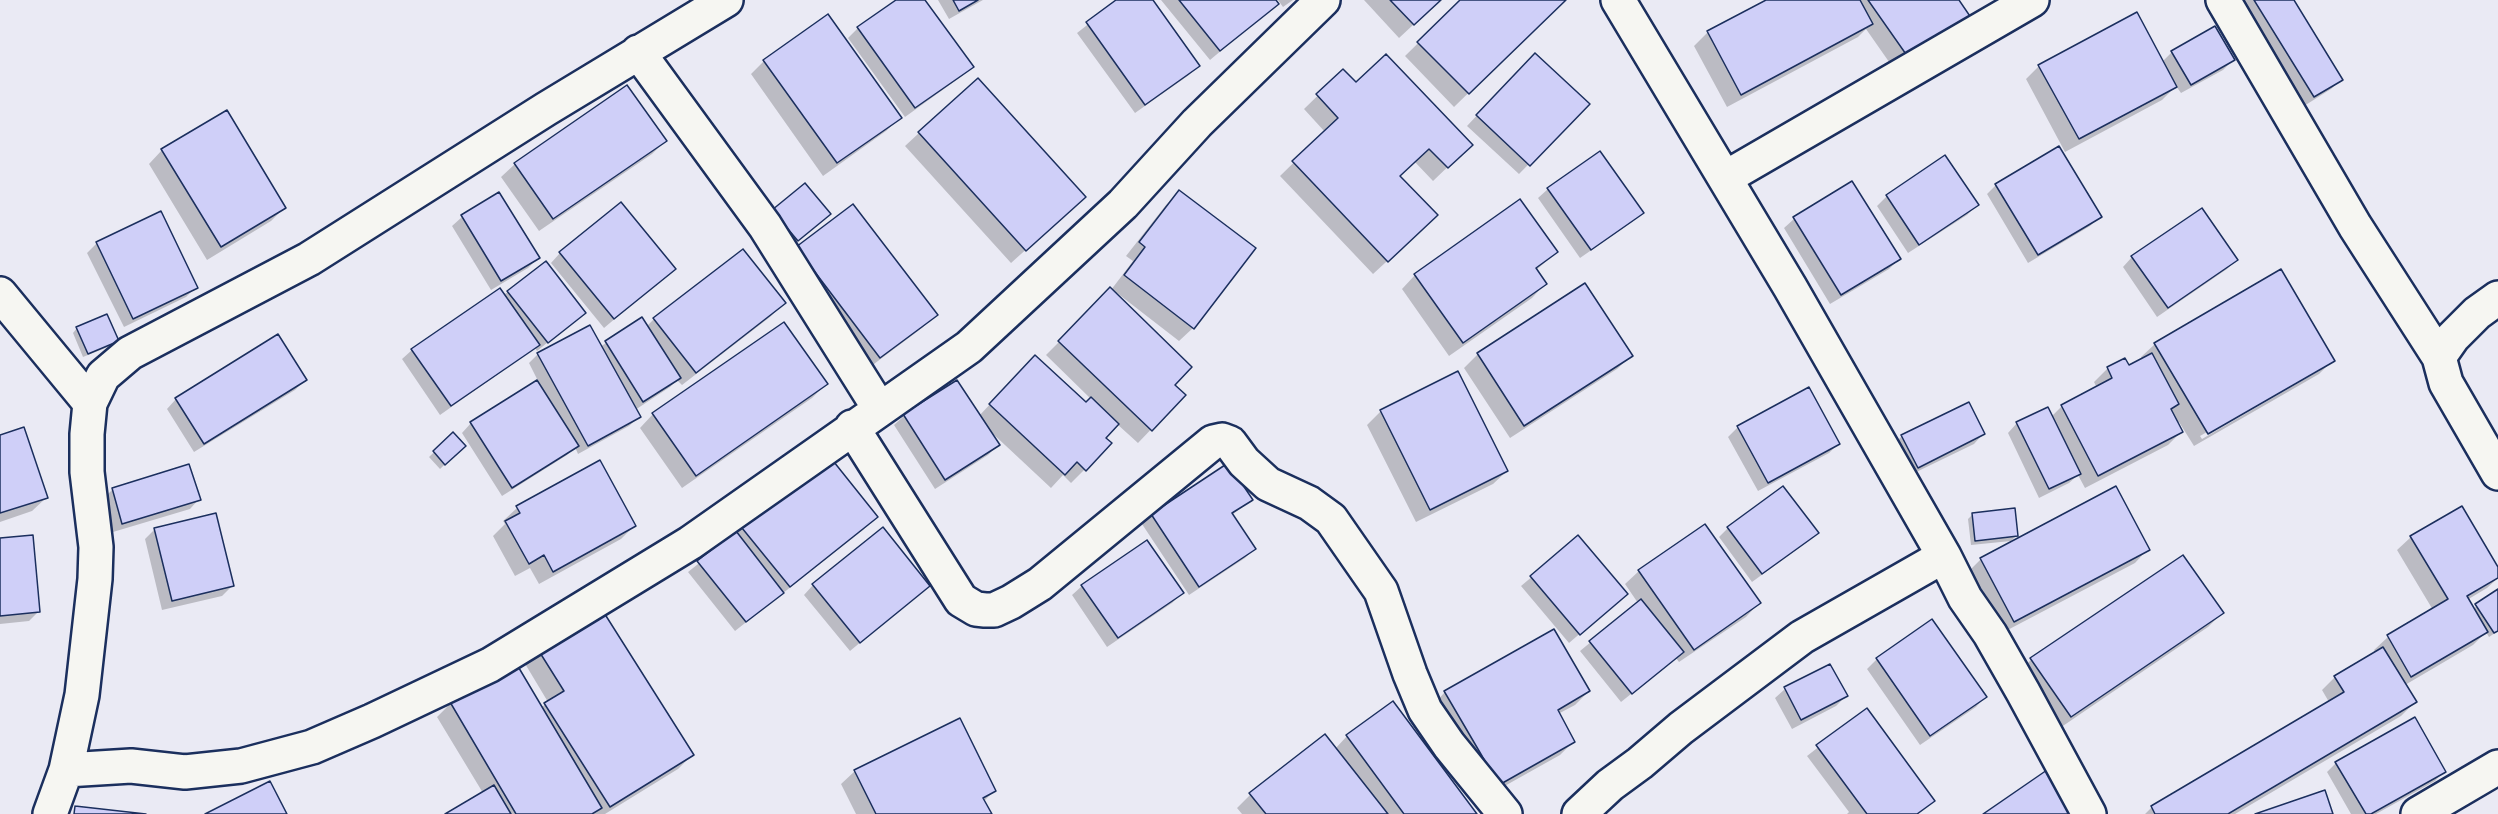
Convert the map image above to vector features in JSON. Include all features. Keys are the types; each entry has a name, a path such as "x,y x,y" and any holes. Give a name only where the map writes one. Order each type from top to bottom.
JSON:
{"street":[{"path":"50,814 66,770 82,695 95,579 96,547 87,472 90,403 103,376 130,353 309,259 638,52 726,0"},
{"path":"66,770 131,766 185,772 241,766 312,747 490,665 690,543 879,408 969,347 1123,204 1197,123 1323,0"},
{"path":"1618,0 1790,287 1944,556 1965,598 1990,634 2023,692 2089,814"},
{"path":"1725,178 2032,0"},
{"path":"2223,0 2355,226 2439,357 2446,383 2498,473"},
{"path":"638,52 765,226 879,408"},
{"path":"0,294 90,403"},
{"path":"2439,357 2453,337 2477,313 2498,298"},
{"path":"852,427 961,600 975,609 985,610 994,610 1011,602 1040,584 1213,442 1222,440 1230,443 1244,462 1268,484 1309,503 1331,519 1381,591 1425,710 1449,746 1505,814"},
{"path":"1579,814 1610,785 1640,763 1680,728 1793,644 1849,609 1944,556"},
{"path":"2418,814 2498,767"}],"building":[{"path":"896,0 925,0 974,67 915,108 857,27"},
{"path":"953,0 978,0 959,11"},
{"path":"1116,0 1153,0 1200,66 1145,105 1086,22"},
{"path":"1179,0 1276,0 1279,4 1220,51"},
{"path":"1390,0 1441,0 1414,25"},
{"path":"1460,0 1566,0 1469,94 1417,42"},
{"path":"1766,0 1860,0 1873,24 1741,95 1707,31"},
{"path":"1868,0 1959,0 1976,25 1915,67"},
{"path":"2254,0 2294,0 2343,80 2314,97"},
{"path":"2137,12 2177,87 2079,139 2038,65"},
{"path":"828,14 902,118 837,163 763,60"},
{"path":"2215,26 2235,60 2191,85 2171,51"},
{"path":"1535,53 1590,104 1530,166 1476,115"},
{"path":"1386,54 1473,145 1448,168 1429,149 1400,176 1438,215 1388,262 1292,161 1338,118 1316,94 1343,69 1356,82"},
{"path":"978,78 1086,197 1026,251 918,132"},
{"path":"627,85 667,141 553,219 514,163"},
{"path":"227,110 286,208 221,247 161,149"},
{"path":"2059,146 2102,217 2038,255 1995,184"},
{"path":"1600,151 1644,213 1591,250 1547,188"},
{"path":"1945,155 1979,205 1919,245 1886,195"},
{"path":"1852,181 1901,259 1841,295 1793,217"},
{"path":"805,183 831,214 798,241 772,210"},
{"path":"1179,190 1256,248 1194,329 1124,275 1145,247 1139,242"},
{"path":"499,192 540,258 501,281 461,215"},
{"path":"1520,199 1558,252 1536,268 1547,284 1463,343 1414,274"},
{"path":"621,202 676,269 614,319 559,252"},
{"path":"853,204 938,315 880,358 796,247"},
{"path":"2202,208 2238,260 2168,308 2131,256"},
{"path":"161,211 198,288 133,319 96,242"},
{"path":"743,249 786,303 696,373 653,318"},
{"path":"546,261 586,313 548,343 507,291"},
{"path":"2281,269 2335,361 2208,434 2154,343"},
{"path":"1585,283 1633,356 1524,426 1477,353"},
{"path":"1110,287 1192,367 1175,385 1186,395 1152,431 1058,341"},
{"path":"500,288 540,345 451,406 411,349"},
{"path":"107,314 119,341 88,354 76,327"},
{"path":"642,317 681,378 643,402 605,341"},
{"path":"784,322 828,384 696,476 652,413"},
{"path":"590,325 641,417 588,446 537,353"},
{"path":"278,334 307,380 204,444 175,398"},
{"path":"2152,353 2179,404 2171,409 2183,432 2098,476 2061,405 2112,378 2107,367 2125,358 2129,365"},
{"path":"1035,355 1086,402 1091,397 1119,424 1106,438 1112,443 1086,471 1077,462 1065,475 989,404"},
{"path":"1458,371 1508,471 1430,510 1380,410"},
{"path":"537,380 579,446 512,488 470,422"},
{"path":"957,380 1000,445 945,480 903,414"},
{"path":"1809,387 1840,444 1768,483 1737,426"},
{"path":"1969,402 1985,434 1918,468 1901,435"},
{"path":"2048,407 2081,474 2049,489 2016,422"},
{"path":"24,427 48,498 0,513 0,435"},
{"path":"453,432 466,446 445,465 433,451"},
{"path":"830,457 878,517 790,587 742,528"},
{"path":"600,460 636,526 553,572 544,555 529,564 505,521 520,513 516,506"},
{"path":"1228,463 1253,500 1232,513 1256,549 1199,587 1151,514"},
{"path":"189,464 201,500 122,524 112,488"},
{"path":"1783,486 1819,533 1762,574 1727,527"},
{"path":"2116,486 2150,550 2014,622 1980,558"},
{"path":"2462,506 2498,567 2498,578 2467,596 2488,632 2411,677 2387,635 2448,599 2410,536"},
{"path":"2015,508 2018,536 1975,541 1972,513"},
{"path":"216,513 234,586 172,601 154,528"},
{"path":"1705,524 1761,603 1694,650 1638,570"},
{"path":"883,527 930,586 860,643 812,584"},
{"path":"736,531 784,593 746,622 697,561"},
{"path":"33,535 40,612 0,616 0,538"},
{"path":"1578,535 1628,594 1580,635 1530,576"},
{"path":"1147,540 1184,593 1118,638 1081,585"},
{"path":"2183,555 2224,613 2071,717 2030,658"},
{"path":"2498,589 2498,631 2494,633 2475,604"},
{"path":"1641,599 1684,652 1632,694 1589,641"},
{"path":"601,608 694,755 610,807 544,703 564,691 537,648"},
{"path":"1932,619 1987,697 1930,736 1876,658"},
{"path":"1554,629 1590,691 1558,710 1575,742 1499,785 1444,691"},
{"path":"2383,647 2417,702 2228,814 2155,814 2151,806 2344,692 2334,676"},
{"path":"516,663 602,808 592,814 516,814 450,702"},
{"path":"1830,664 1848,696 1801,720 1784,687"},
{"path":"1393,701 1477,814 1404,814 1346,735"},
{"path":"1867,708 1935,801 1917,814 1867,814 1816,745"},
{"path":"2415,717 2446,772 2371,814 2366,814 2335,762"},
{"path":"960,718 996,791 983,798 992,814 876,814 854,770"},
{"path":"1325,734 1388,814 1266,814 1249,793"},
{"path":"2047,770 2078,814 1983,814"},
{"path":"270,781 287,814 205,814"},
{"path":"494,785 511,814 445,814"},
{"path":"2325,790 2333,814 2255,814"},
{"path":"75,806 146,814 74,814"}]}
